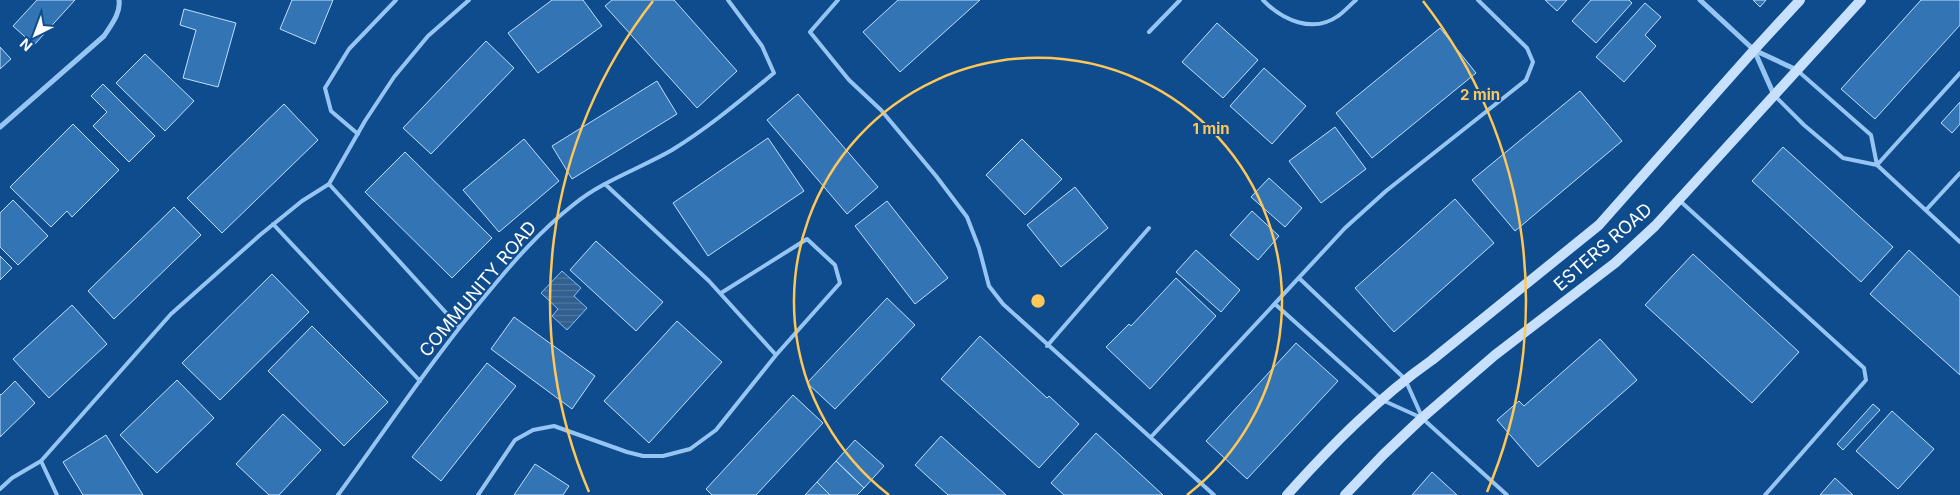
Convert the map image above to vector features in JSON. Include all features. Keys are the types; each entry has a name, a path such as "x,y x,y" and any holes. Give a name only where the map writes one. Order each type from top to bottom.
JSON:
{"main road":[{"name":"ESTERS ROAD","path":"1287,495 1342,437 1405,379 1432,360 1599,225 1800,0"},
{"name":"ESTERS ROAD","path":"1345,495 1383,454 1422,418 1495,355 1615,263 1655,226 1860,0"}],"street":[{"path":"0,127 104,36 115,19 119,4 118,0"},
{"path":"1700,0 1754,50 1797,70"},
{"path":"1754,50 1774,95"}],"lane":[{"path":"358,134 331,111 325,88 349,49 396,0"},
{"path":"0,489 12,478 41,462 171,314 273,224 302,201 329,184 394,77 428,36 469,0"},
{"name":"COMMUNITY ROAD","path":"338,495 459,327 521,253 545,228 574,204 606,184 671,150 710,124 774,73 762,46 728,0"},
{"path":"838,0 810,32 837,66 880,110 936,176 967,217 979,248 989,286 1003,304 1047,346 1214,495"},
{"path":"1149,32 1180,0"},
{"path":"1263,0 1294,22 1313,25 1337,17 1356,0"},
{"path":"1151,437 1345,228 1386,191 1526,80 1533,62 1527,48 1478,0"},
{"path":"1797,70 1871,135 1877,165"},
{"path":"1877,165 1960,73"},
{"path":"1774,95 1804,125 1842,158 1877,165 1960,242"},
{"path":"1926,210 1960,173"},
{"path":"329,184 459,327"},
{"path":"606,184 721,294 776,355"},
{"path":"1679,200 1864,368 1866,380 1765,495"},
{"path":"273,224 420,381"},
{"path":"1047,346 1149,228"},
{"path":"478,495 515,440 533,430 554,426 643,456 663,456 690,449 716,430 776,355 840,283 835,265 807,239 721,294"},
{"path":"1299,278 1405,379 1422,418"},
{"path":"1275,304 1382,400 1422,418 1507,495"},
{"path":"41,462 57,495"}],"water":[{"path":"562,271 581,288 574,296 587,308 567,330 552,316 558,309 541,293"}],"building":[{"path":"37,0 75,0 34,45 13,26"},
{"path":"292,0 333,0 315,44 280,29"},
{"path":"552,0 583,0 602,26 538,73 508,33"},
{"path":"612,0 674,0 737,71 697,108 605,6"},
{"path":"898,0 980,0 900,72 863,32"},
{"path":"1545,0 1567,0 1557,11"},
{"path":"1591,0 1629,0 1632,3 1596,43 1572,21"},
{"path":"1753,0 1766,0 1760,7"},
{"path":"1921,0 1960,0 1960,25 1875,119 1841,89"},
{"path":"1645,3 1661,17 1645,35 1656,46 1624,82 1596,57"},
{"path":"184,9 236,23 218,87 183,78 196,30 180,25"},
{"path":"1217,23 1258,60 1223,98 1182,62"},
{"path":"1440,28 1476,73 1372,158 1336,113"},
{"path":"486,41 514,68 431,154 403,128"},
{"path":"0,47 11,59 0,69"},
{"path":"145,54 194,101 165,131 116,83"},
{"path":"1264,68 1306,106 1272,144 1230,106"},
{"path":"657,81 677,114 572,179 552,146"},
{"path":"103,84 155,136 129,162 93,126 107,112 91,96"},
{"path":"1580,91 1622,141 1515,231 1472,180"},
{"path":"798,94 878,187 847,214 767,120"},
{"path":"1960,102 1960,124 1952,133 1941,123"},
{"path":"284,104 318,140 222,233 187,198"},
{"path":"73,124 119,170 72,217 67,211 51,227 10,187"},
{"path":"1335,127 1366,169 1321,203 1289,161"},
{"path":"768,138 804,191 708,256 673,203"},
{"path":"524,139 559,181 499,232 463,190"},
{"path":"1022,139 1062,179 1025,215 986,175"},
{"path":"1783,147 1893,247 1861,282 1752,181"},
{"path":"405,152 492,238 452,278 365,192"},
{"path":"1269,178 1302,208 1285,227 1251,197"},
{"path":"1075,187 1108,228 1061,267 1027,225"},
{"path":"1455,199 1494,243 1394,332 1355,288"},
{"path":"13,200 48,236 18,265 0,247 0,213"},
{"path":"887,201 948,278 915,304 855,226"},
{"path":"174,207 201,235 114,319 88,291"},
{"path":"1252,211 1279,236 1258,260 1230,235"},
{"path":"596,241 663,302 636,331 570,270"},
{"path":"1196,250 1240,290 1221,312 1176,272"},
{"path":"1909,250 1960,297 1960,375 1870,294"},
{"path":"1693,254 1799,352 1752,403 1645,305"},
{"path":"0,256 12,268 0,280"},
{"path":"272,274 309,312 220,400 182,363"},
{"path":"1176,278 1216,316 1150,389 1106,347 1129,324 1131,326"},
{"path":"887,298 915,325 835,409 807,383"},
{"path":"72,305 107,344 49,398 13,359"},
{"path":"514,317 595,376 572,409 491,349"},
{"path":"677,321 722,362 649,443 604,401"},
{"path":"312,326 388,402 344,446 268,371"},
{"path":"980,336 1047,398 1049,396 1079,424 1039,468 941,379"},
{"path":"1600,339 1637,380 1538,467 1497,420 1519,401 1524,406"},
{"path":"1296,343 1338,381 1247,479 1206,441"},
{"path":"487,363 516,386 441,481 412,457"},
{"path":"177,380 214,418 157,473 120,435"},
{"path":"15,381 35,403 0,437 0,394"},
{"path":"793,395 823,423 756,495 712,495 706,489"},
{"path":"1873,404 1880,410 1843,450 1837,444"},
{"path":"1892,411 1934,449 1898,489 1856,451"},
{"path":"283,414 321,450 279,495 269,495 236,464"},
{"path":"1096,433 1163,495 1064,495 1051,483"},
{"path":"106,435 143,495 83,495 63,462"},
{"path":"941,436 1006,495 948,495 915,465"},
{"path":"855,440 884,466 864,488 836,461"},
{"path":"836,461 864,488 857,495 830,495 817,482"},
{"path":"535,464 569,486 563,495 514,495"},
{"path":"1432,472 1457,495 1412,495"},
{"path":"1835,478 1853,495 1820,495"},
{"path":"817,482 830,495 805,495"}]}
